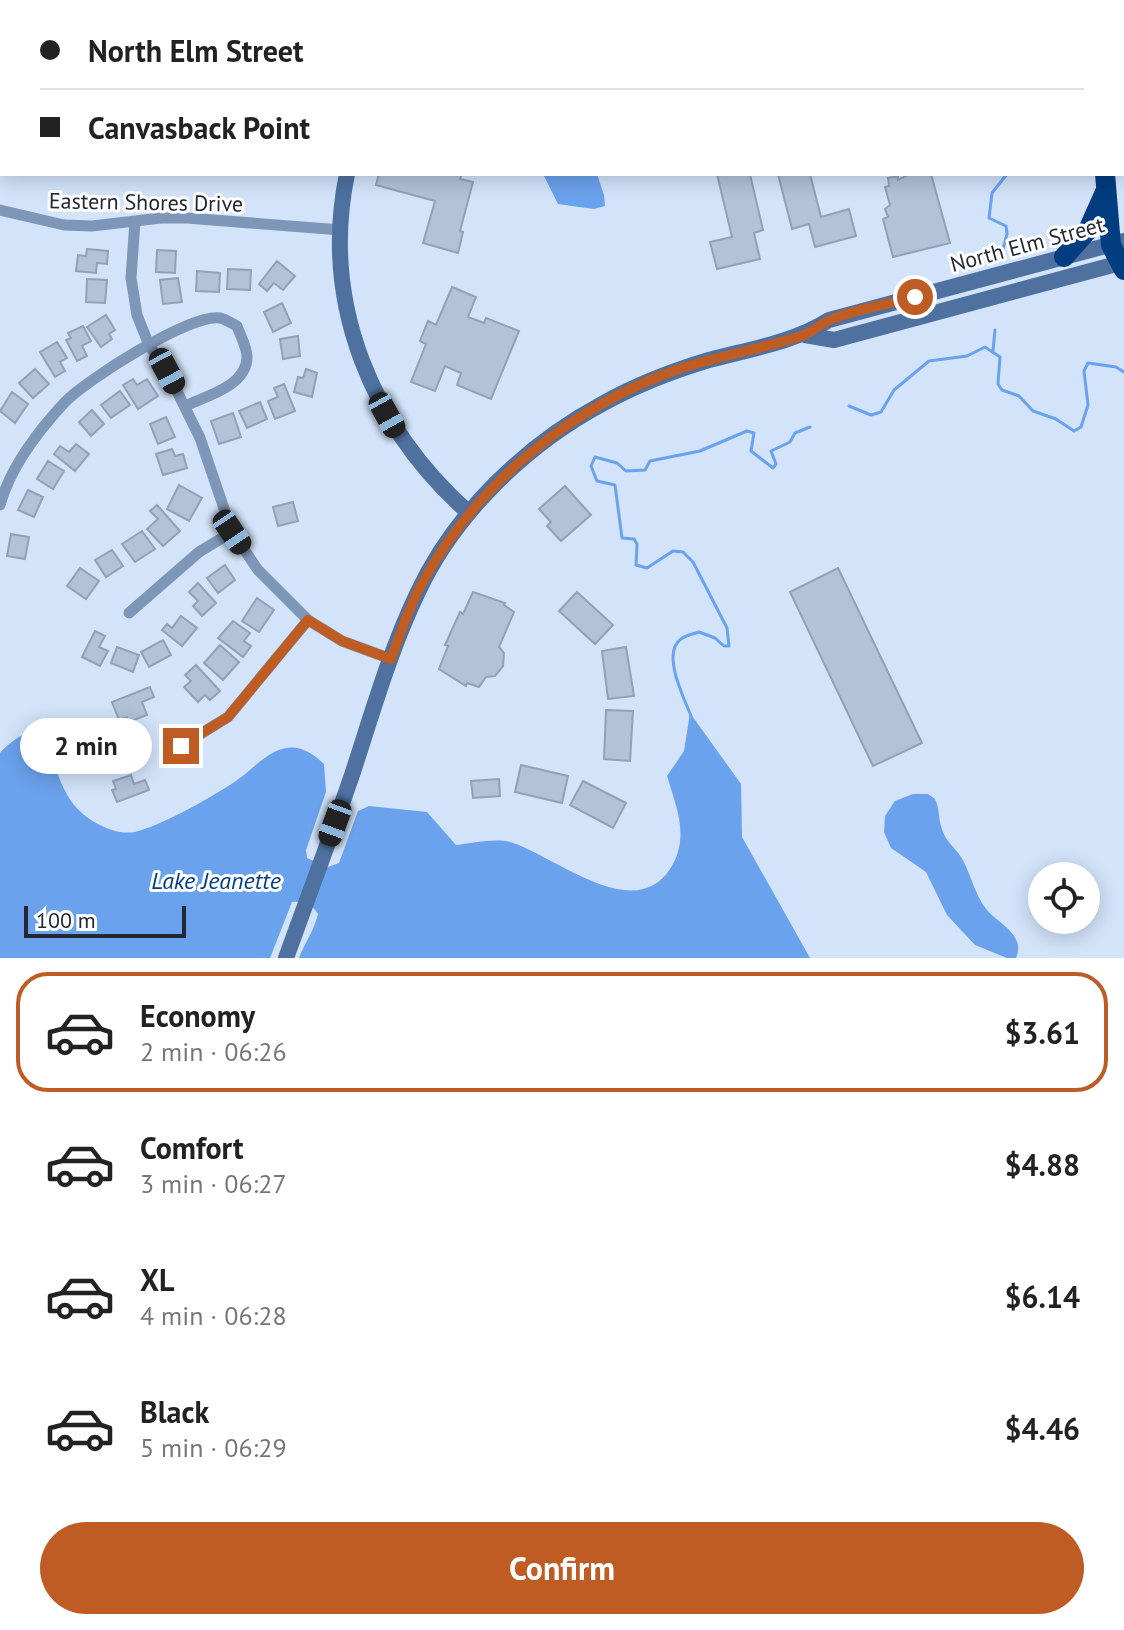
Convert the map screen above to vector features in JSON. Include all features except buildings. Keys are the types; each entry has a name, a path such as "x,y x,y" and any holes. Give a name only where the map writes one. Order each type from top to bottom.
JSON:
{"highway":[{"path":"1105,183 1111,223 1123,265"},
{"path":"1064,257 1088,230 1105,183"}],"main road":[{"path":"347,176 341,230 343,282 361,359 378,399 419,463 469,513"},
{"name":"North Elm Street","path":"286,958 391,659 419,589 469,513 530,453 598,406 679,369 805,335 829,320 1117,243"},
{"name":"North Elm Street","path":"805,335 834,340 1123,265"}],"street":[{"name":"Eastern Shores Drive","path":"0,210 64,225 92,226 187,218 341,230"},
{"path":"135,221 131,278 137,315 149,345 200,438 232,532 258,570 308,620 342,641 391,659"},
{"path":"0,505 3,493 23,457 67,400 97,377 149,345 201,321 219,318 237,326 247,355 245,370 235,382 185,406"},
{"path":"129,613 199,552 232,532"},
{"path":"181,746 228,717 308,620"}],"water":[{"path":"544,176 598,176 605,206 594,209 558,204"},
{"name":"Lake Jeanette","path":"690,713 741,784 742,837 810,958 299,958 318,914 304,902 292,902 270,958 0,958 0,753 28,733 41,735 46,740 61,783 76,807 91,820 117,832 146,829 174,816 230,785 273,753 296,748 324,764 326,792 306,850 307,858 328,867 339,863 358,811 369,806 427,812 456,845 510,842 593,881 636,890 654,884 670,869 676,857 680,823 667,776 684,751"},
{"path":"913,794 928,794 935,799 943,833 963,861 982,903 1014,936 1018,950 1016,958 1007,958 975,945 947,915 926,872 891,848 884,832 885,816 895,801"}],"waterway":[{"path":"1003,249 1006,226 989,218 992,193 1005,176"},
{"path":"993,351 995,330"},
{"path":"849,406 871,415 881,412 894,390 929,361 967,356 985,347 1000,357 998,384 1002,390 1019,396 1033,411 1056,419 1074,431 1081,427 1088,405 1084,371 1088,363 1116,367 1124,372"},
{"path":"691,716 676,676 675,646 683,638 699,632 729,646 727,628 693,562 683,552 673,551 647,568 636,565 637,544 634,539 622,538 615,485 597,481 591,466 595,457 617,463 626,471 645,470 650,461 700,451 747,431 754,433 751,451 773,468 776,464 771,451 790,442 795,433 810,427"}],"route":[{"path":"181,746 228,717 308,620 342,641 391,659 419,589 469,513 530,453 587,412 626,391 679,369 805,335 829,320 915,297"}]}
